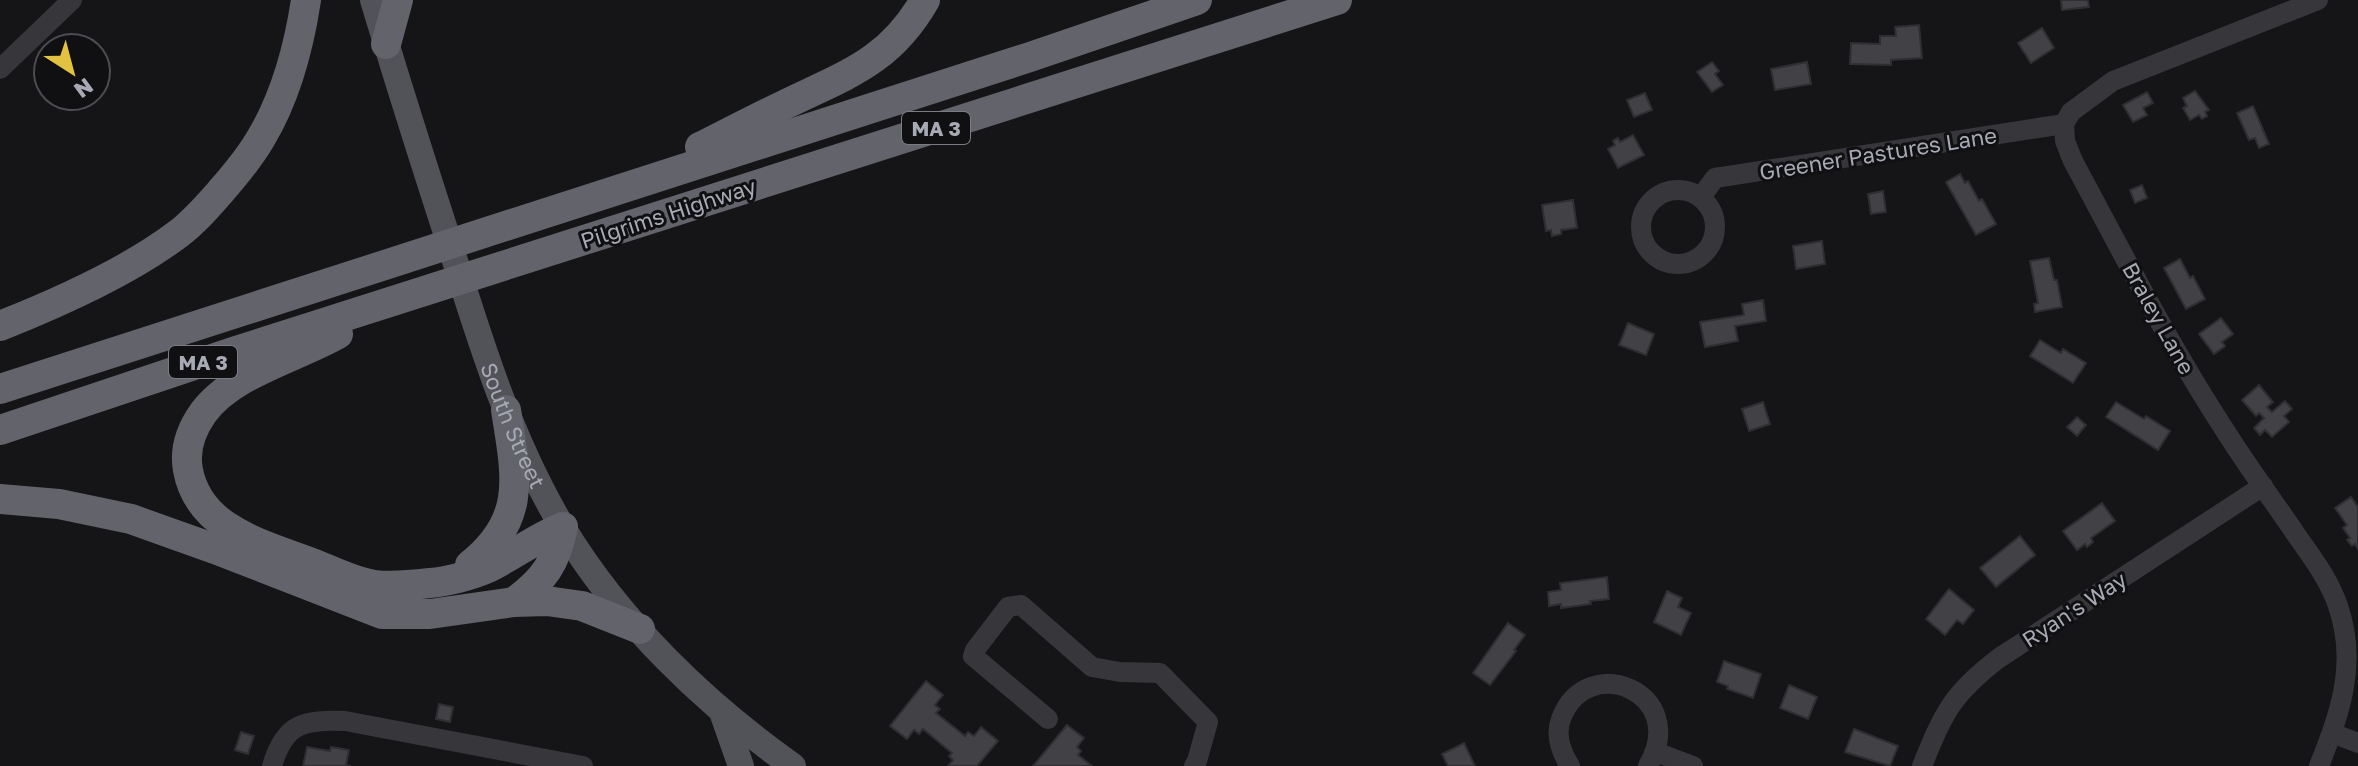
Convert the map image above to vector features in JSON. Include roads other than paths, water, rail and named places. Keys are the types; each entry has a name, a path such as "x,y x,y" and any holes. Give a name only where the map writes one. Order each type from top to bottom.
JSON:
{"highway":[{"path":"0,326 113,274 179,233 203,212 239,171 262,138 298,41 306,0"},
{"path":"386,44 398,0"},
{"path":"604,194 842,79 892,44 913,21 925,0"},
{"name":"Pilgrims Highway","path":"0,389 1030,57 1197,0"},
{"name":"Pilgrims Highway","path":"0,430 535,255 1337,0"},
{"path":"406,297 331,338 248,377 222,393 203,413 193,430 187,464 193,489 206,510 224,525 246,536 367,584 388,586 429,583 489,567 563,527"},
{"path":"448,579 484,553 509,517 515,485 506,410"},
{"path":"0,499 68,506 131,519 382,614 430,614 514,602 547,601 582,606 640,629"},
{"path":"514,602 536,585 551,563 559,548 563,527"}],"main road":[{"name":"South Street","path":"373,0 483,351 506,410 563,527 599,580 640,629 722,711 793,766"},
{"path":"722,711 741,766"}],"street":[{"path":"0,69 53,7 72,0"},
{"path":"2064,124 2071,112 2113,81 2318,0"},
{"name":"Greener Pastures Lane","path":"1701,197 1715,178 2064,124"},
{"name":"Braley Lane","path":"2064,124 2065,141 2073,161 2192,379 2323,574 2339,607 2352,671 2319,766"},
{"name":"Ryan's Way","path":"1922,766 1945,711 1961,690 1981,672 2263,486"},
{"path":"1048,719 973,656 1008,607 1015,604 1021,605 1092,667 1120,672 1160,673 1208,722 1194,766"},
{"path":"1570,766 1559,740 1560,723 1566,708 1577,695 1607,683 1639,693 1650,705 1658,720 1660,736 1652,759 1693,766"},
{"path":"272,766 279,748 292,730 314,720 345,721 583,766"},
{"path":"2332,733 2358,743"}]}
